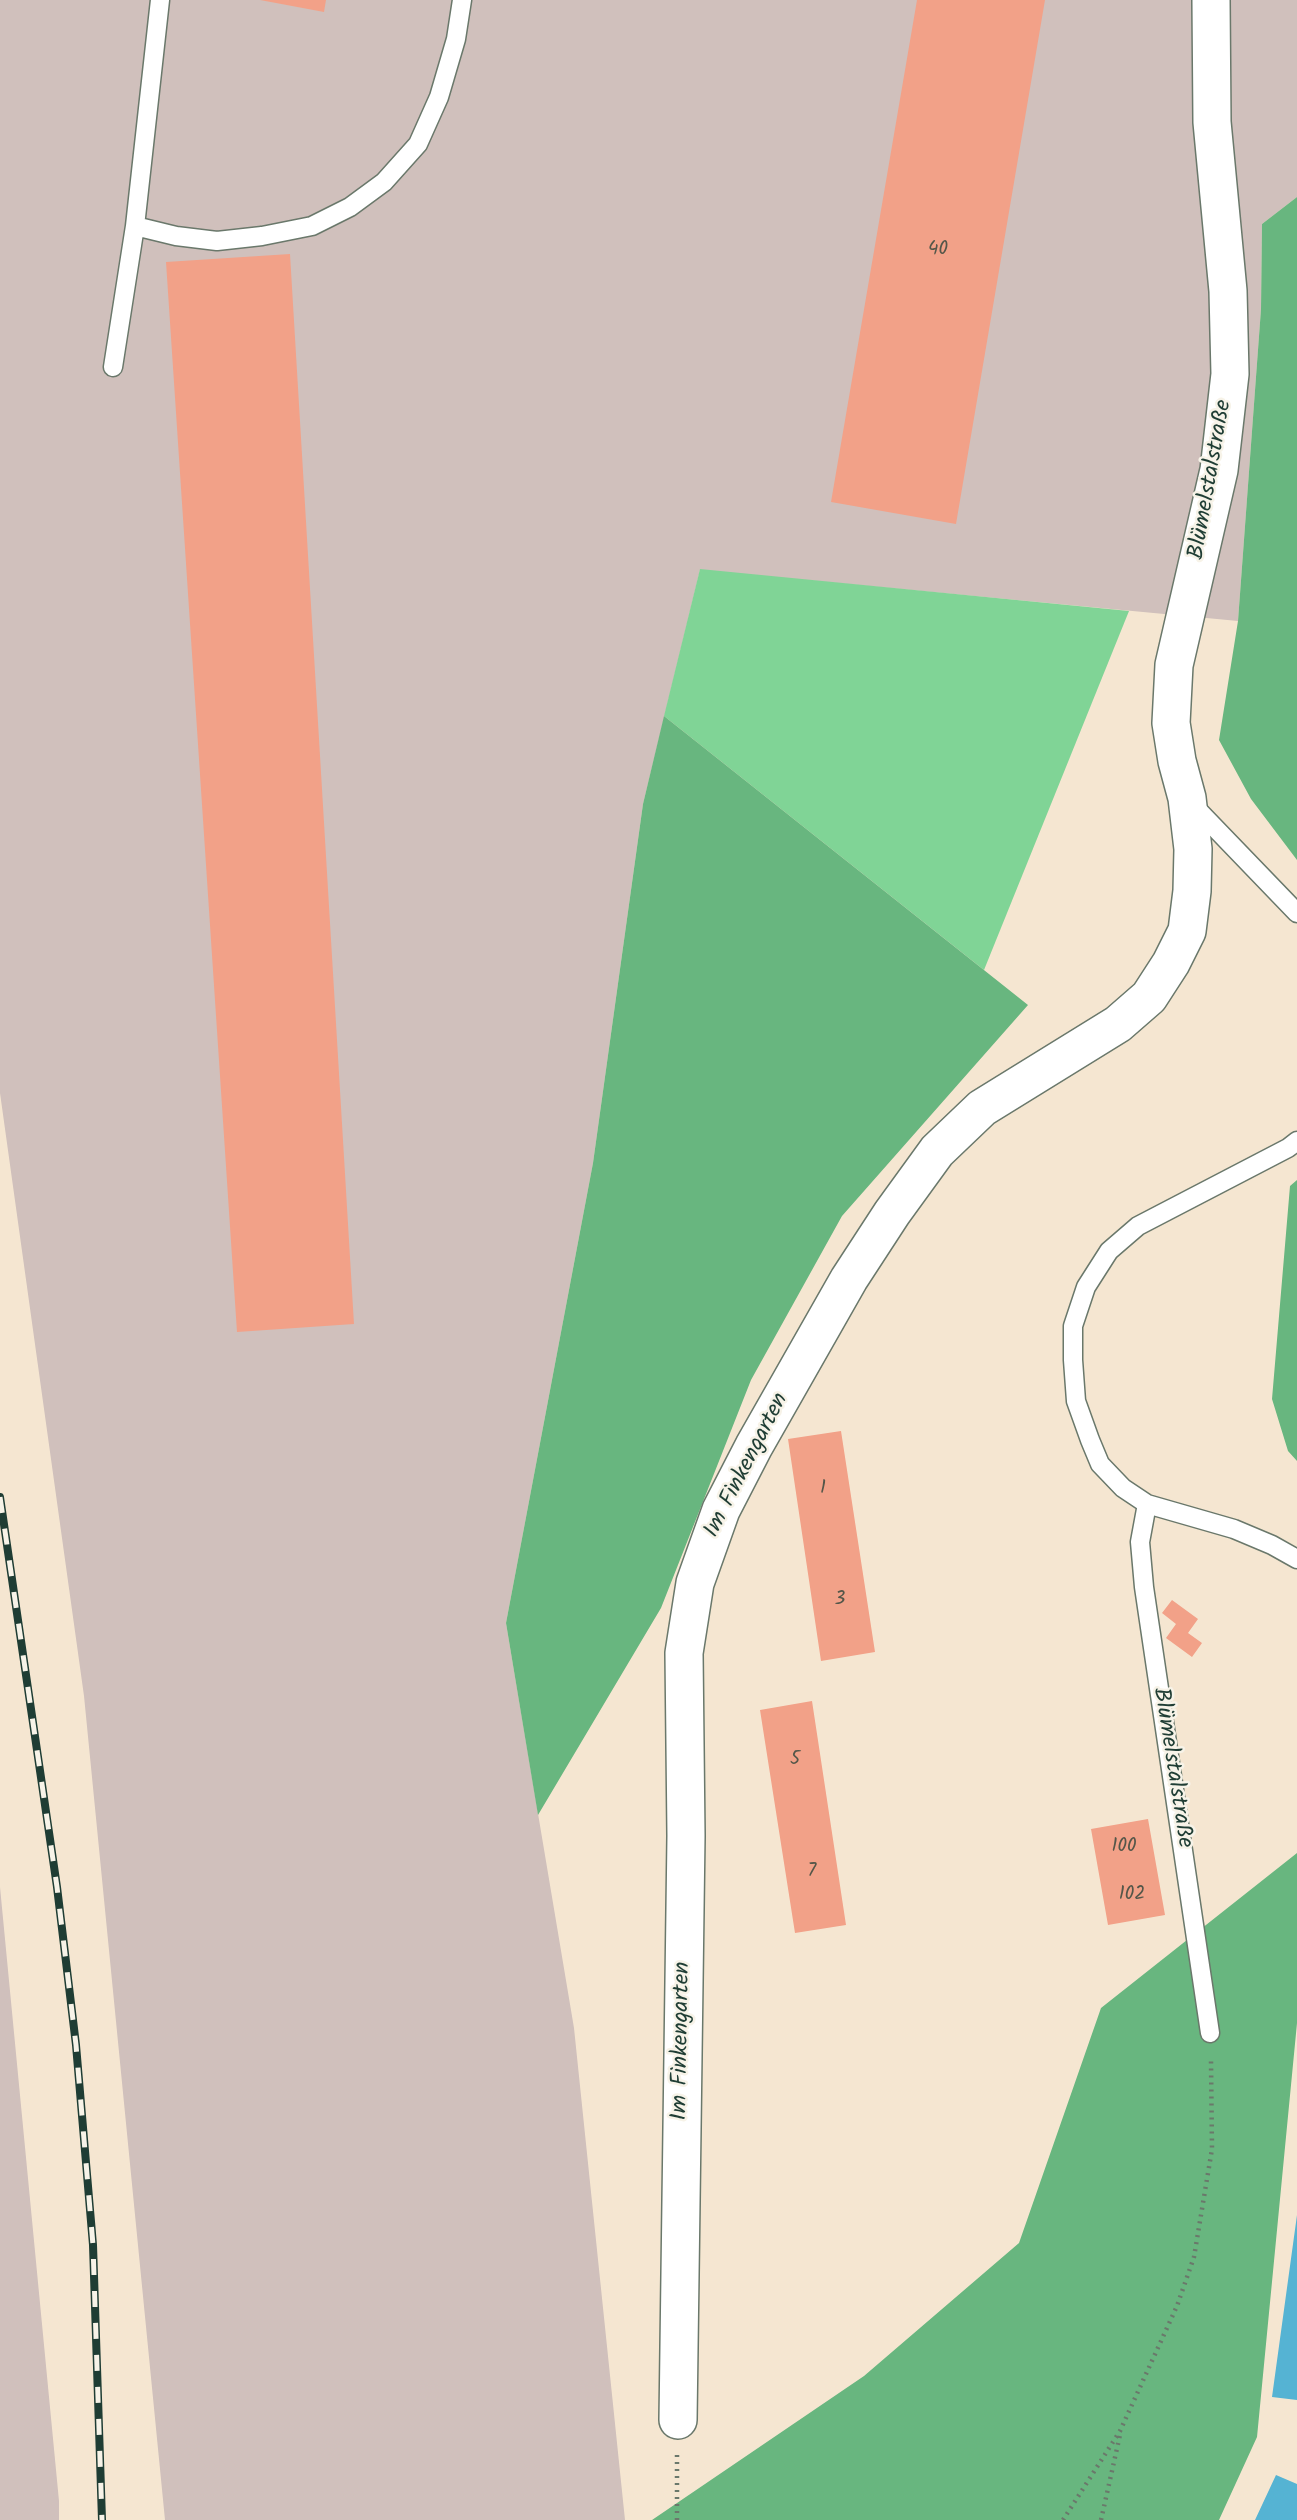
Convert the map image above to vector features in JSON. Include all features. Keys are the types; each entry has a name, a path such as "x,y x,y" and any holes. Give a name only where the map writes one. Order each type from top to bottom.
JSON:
{"street":[{"name":"Blümelstalstraße","path":"1187,798 1171,723 1174,665 1219,470 1230,374 1228,291 1212,122 1211,0"},
{"name":"Im Finkengarten","path":"678,2420 686,1836 684,1653 695,1583 720,1510 754,1446 849,1279 937,1151 982,1108 1118,1024 1149,997 1171,963 1187,931 1192,891 1193,849 1187,798"}],"lane":[{"path":"113,367 135,226 160,0"},
{"path":"135,226 176,236 217,241 312,226 350,207 384,182 418,144 439,97 456,39 462,0"},
{"name":"Blümelstalstraße","path":"1187,798 1297,913"},
{"path":"1297,1141 1138,1226 1109,1251 1086,1287 1073,1326 1076,1401 1100,1464 1123,1488 1147,1503 1234,1529 1297,1559"},
{"name":"Blümelstalstraße","path":"1147,1503 1140,1542 1143,1587 1210,2033"}],"path":[{"path":"1063,2520 1121,2431 1177,2306 1194,2257 1212,2149 1210,2033"},
{"path":"677,2520 678,2420"},
{"path":"1101,2520 1121,2431"}],"shaded area":[{"path":"0,0 1297,0 1297,197 1262,224 1261,309 1238,621 700,570 643,804 593,1163 506,1623 574,2028 625,2520 165,2520 84,1696 0,1093"},
{"path":"0,1887 59,2501 59,2520 0,2520"}],"green space":[{"path":"1297,197 1297,860 1251,799 1219,740 1238,621 1261,309 1262,224"},
{"path":"700,569 1129,611 984,970 664,716"},
{"path":"664,716 1028,1005 842,1216 751,1380 661,1608 538,1815 506,1623 593,1163 643,804"},
{"path":"1297,1180 1297,1461 1288,1451 1272,1399 1290,1186"},
{"path":"1297,1853 1297,2023 1257,2437 1219,2520 652,2520 864,2376 1019,2243 1101,2008"}],"water":[{"path":"1297,2215 1297,2400 1272,2397"},
{"path":"1276,2475 1297,2484 1297,2520 1255,2520"}],"building":[{"path":"260,0 326,0 324,12"},
{"path":"917,0 1045,0 956,524 831,502"},
{"path":"290,254 354,1324 237,1332 166,262"},
{"path":"841,1431 875,1652 821,1661 788,1439"},
{"path":"1172,1600 1198,1619 1188,1633 1202,1643 1192,1657 1166,1638 1176,1624 1162,1613"},
{"path":"812,1701 846,1925 795,1933 760,1710"},
{"path":"1148,1819 1165,1915 1108,1925 1091,1829"}],"railway":[{"path":"0,1497 57,1887 76,2045 93,2245 102,2520"}]}
